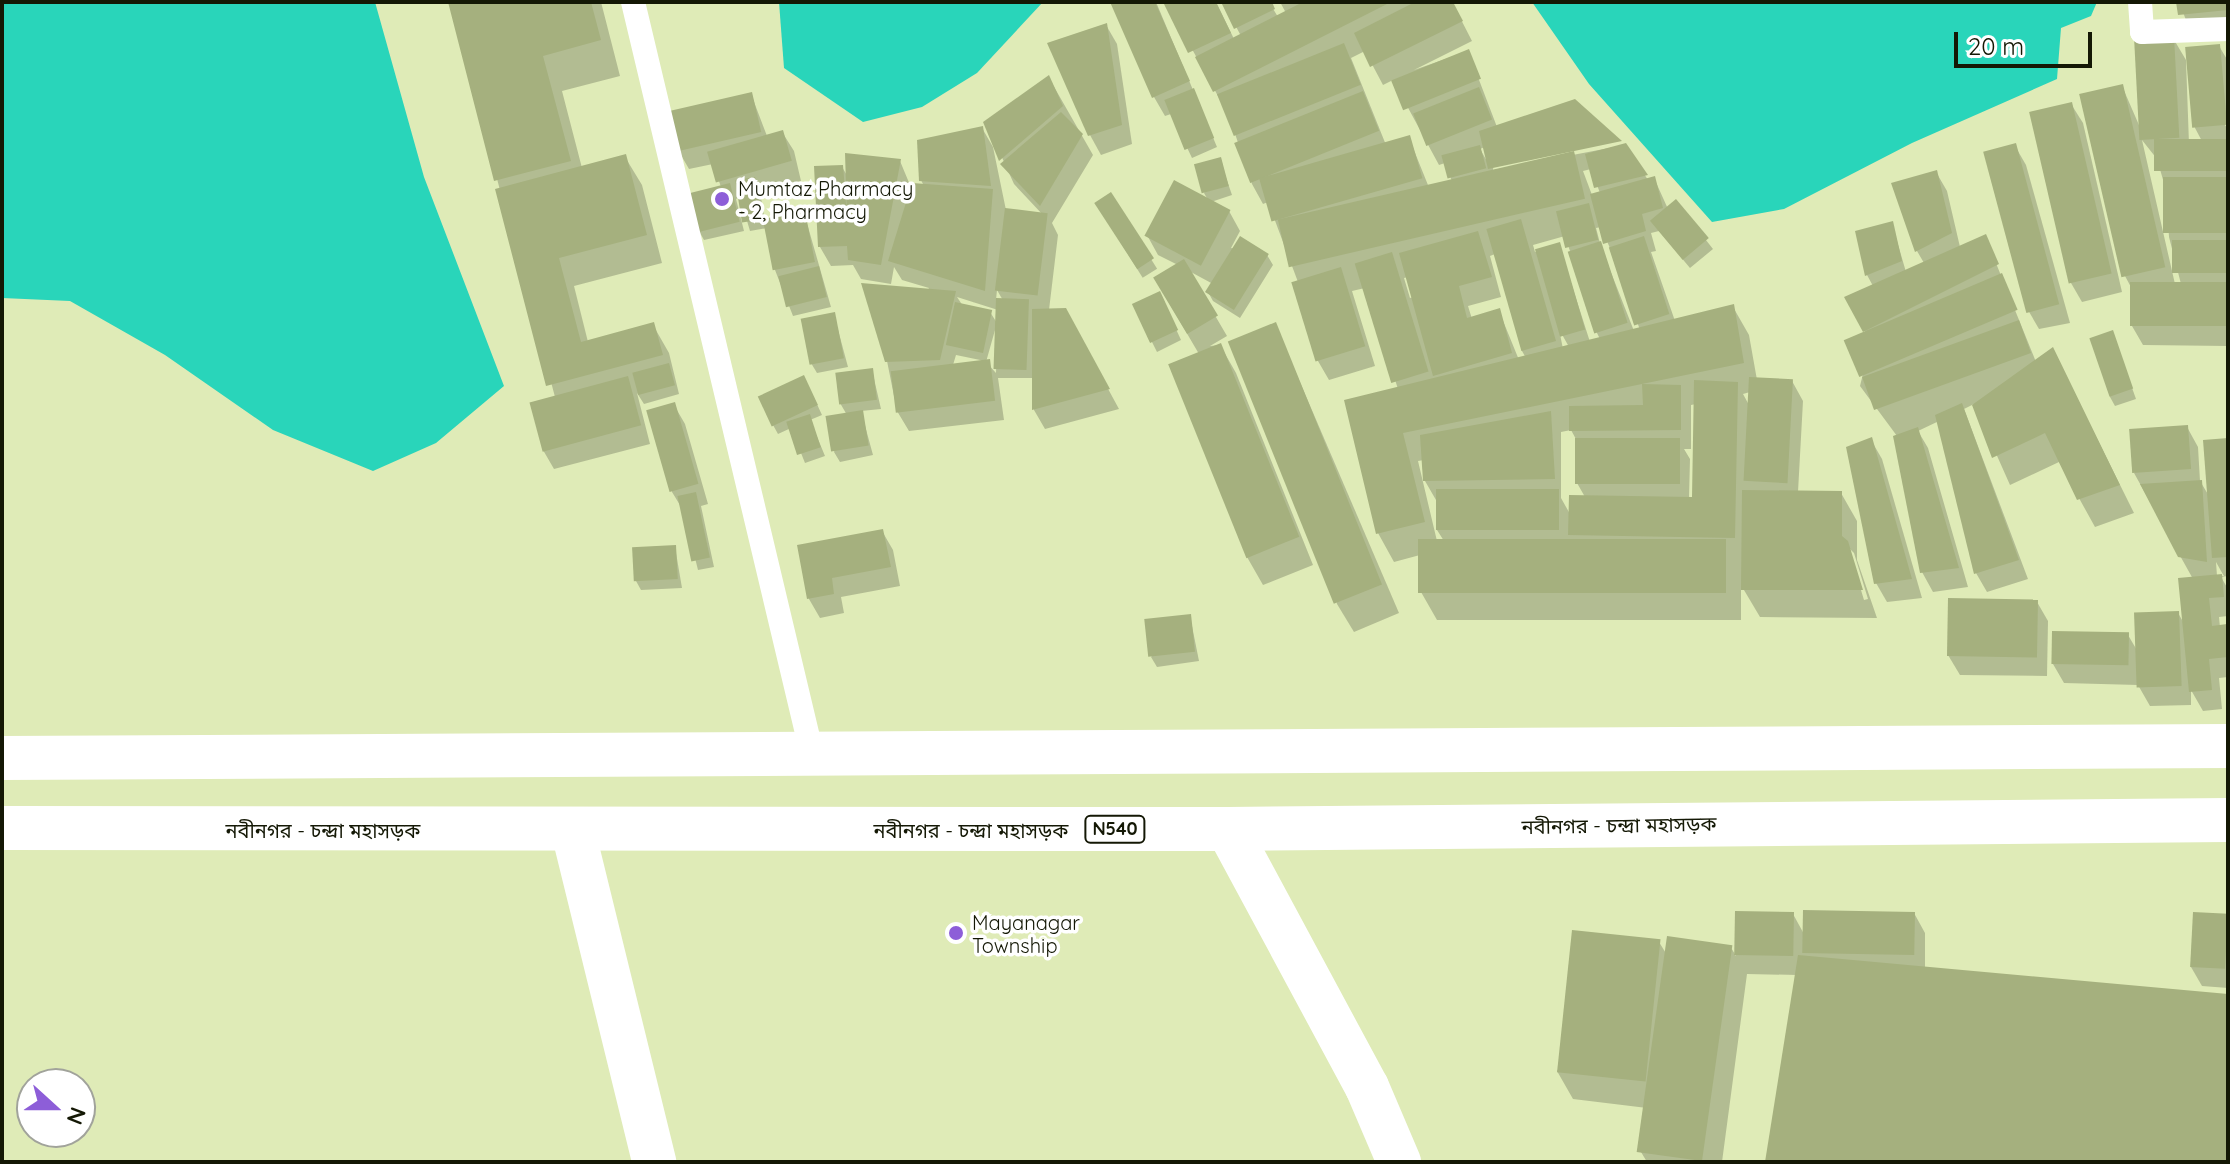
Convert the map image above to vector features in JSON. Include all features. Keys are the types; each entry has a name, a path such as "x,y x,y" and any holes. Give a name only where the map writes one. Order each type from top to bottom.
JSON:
{"main road":[{"path":"2,758 2228,746"},
{"name":"নবীনগর - চন্দ্রা মহাসড়ক","path":"2,828 573,831 1228,829 2228,820"},
{"path":"1228,829 1367,1087 1399,1162"},
{"path":"573,831 654,1162"}],"lane":[{"path":"633,2 812,754"},
{"path":"2140,2 2142,32 2228,29"}],"water":[{"path":"2,2 375,2 424,177 504,386 436,443 373,471 273,430 165,355 70,301 2,298"},
{"path":"779,2 1043,2 977,73 922,107 863,122 784,68"},
{"path":"1532,2 2097,2 2091,16 2061,28 2057,79 1912,143 1784,209 1712,222 1589,84"}],"building":[{"path":"448,2 591,2 601,40 543,56 571,161 494,181"},
{"path":"1110,2 1155,2 1190,81 1152,98"},
{"path":"1163,2 1216,2 1231,33 1188,53"},
{"path":"1221,2 1272,2 1275,9 1234,29"},
{"path":"1303,2 1391,2 1213,92 1195,57"},
{"path":"1415,2 1453,2 1463,21 1370,67 1354,33"},
{"path":"2176,2 2228,2 2228,10 2178,15"},
{"path":"1107,23 1122,125 1088,136 1047,43"},
{"path":"2174,36 2179,138 2139,140 2134,38"},
{"path":"1344,43 1361,85 1234,136 1217,94"},
{"path":"2220,44 2227,125 2192,128 2185,47"},
{"path":"1469,49 1481,79 1403,110 1391,80"},
{"path":"1049,75 1063,106 999,161 983,122"},
{"path":"2123,84 2165,267 2121,277 2079,94"},
{"path":"1479,87 1492,119 1426,146 1413,114"},
{"path":"1194,88 1214,138 1185,150 1164,100"},
{"path":"1363,91 1379,131 1250,183 1234,143"},
{"path":"752,92 761,132 676,152 667,112"},
{"path":"1575,99 1622,141 1488,169 1479,131"},
{"path":"2072,102 2112,273 2069,283 2029,112"},
{"path":"1061,112 1083,134 1040,206 1000,164"},
{"path":"983,126 991,186 919,181 917,140"},
{"path":"783,130 792,161 716,183 707,152"},
{"path":"1410,135 1422,178 1271,222 1259,178"},
{"path":"2154,139 2228,139 2228,171 2154,171"},
{"path":"1626,143 1648,175 1594,188 1585,154"},
{"path":"2016,143 2059,304 2026,313 1983,152"},
{"path":"1480,145 1486,168 1448,179 1441,155"},
{"path":"1574,151 1585,199 1289,267 1278,219"},
{"path":"845,153 901,159 881,265 848,260 847,246 818,247 814,166 843,165 847,216"},
{"path":"626,154 647,235 559,258 581,342 654,322 663,355 546,386 495,189"},
{"path":"1221,157 1229,186 1202,193 1194,164"},
{"path":"1937,170 1952,233 1915,252 1891,183"},
{"path":"1655,176 1663,208 1642,214 1646,231 1603,244 1590,194"},
{"path":"755,177 762,219 742,223 735,180"},
{"path":"2163,177 2228,177 2228,233 2163,233"},
{"path":"1174,180 1231,210 1201,266 1144,236"},
{"path":"730,183 740,222 698,232 688,193"},
{"path":"912,183 993,189 985,291 888,261"},
{"path":"1111,192 1154,258 1137,269 1094,203"},
{"path":"1676,199 1709,238 1683,260 1650,221"},
{"path":"1589,203 1598,240 1565,248 1556,211"},
{"path":"1005,208 1048,213 1038,296 995,290"},
{"path":"805,211 815,262 773,270 763,219"},
{"path":"1521,219 1556,341 1521,351 1486,229"},
{"path":"1893,221 1902,261 1865,276 1855,231"},
{"path":"1478,231 1492,277 1459,286 1467,318 1500,308 1512,353 1433,376 1399,253"},
{"path":"1986,234 1999,264 1863,332 1844,297"},
{"path":"1240,236 1269,254 1234,310 1205,292"},
{"path":"1644,236 1669,314 1634,325 1609,247"},
{"path":"2172,240 2228,240 2228,273 2172,273"},
{"path":"1601,241 1628,323 1594,334 1568,252"},
{"path":"1560,242 1585,329 1560,337 1535,249"},
{"path":"1392,252 1429,372 1391,383 1355,263"},
{"path":"1184,259 1218,316 1187,334 1153,278"},
{"path":"819,266 827,297 786,307 778,276"},
{"path":"1341,267 1365,346 1316,362 1291,282"},
{"path":"2002,273 2018,310 1859,377 1844,340"},
{"path":"2130,282 2228,282 2228,326 2130,326"},
{"path":"861,283 956,291 940,360 885,362"},
{"path":"1160,291 1178,330 1150,343 1132,304"},
{"path":"996,298 1029,299 1027,370 994,369"},
{"path":"955,302 992,310 983,353 946,345"},
{"path":"1734,304 1744,363 1403,433 1425,522 1376,534 1344,400"},
{"path":"1066,308 1110,389 1032,410 1032,309"},
{"path":"835,312 844,358 810,365 801,319"},
{"path":"2019,320 2031,353 1874,410 1862,377"},
{"path":"1276,322 1382,584 1334,604 1228,341"},
{"path":"2113,330 2133,389 2110,397 2089,338"},
{"path":"1221,343 1299,537 1246,558 1168,364"},
{"path":"2053,347 2120,485 2077,500 2045,433 1992,458 1972,405"},
{"path":"990,359 995,401 896,413 891,371"},
{"path":"669,363 675,385 638,395 632,373"},
{"path":"873,368 877,400 839,404 835,373"},
{"path":"804,375 818,405 772,426 758,397"},
{"path":"628,376 641,425 543,452 529,402"},
{"path":"1749,377 1793,379 1787,483 1744,481"},
{"path":"1694,380 1738,382 1735,538 1568,535 1569,495 1692,497"},
{"path":"1642,384 1681,385 1681,430 1569,431 1569,406 1643,405"},
{"path":"675,402 698,484 670,492 646,410"},
{"path":"1962,403 2019,560 1974,574 1935,415"},
{"path":"863,410 869,446 831,452 825,416"},
{"path":"1551,411 1555,479 1423,481 1420,435"},
{"path":"810,414 821,447 797,455 786,422"},
{"path":"2188,425 2191,469 2132,473 2129,429"},
{"path":"1918,427 1959,568 1920,573 1893,436"},
{"path":"1872,437 1912,579 1874,584 1846,447"},
{"path":"1575,438 1680,438 1680,484 1575,484"},
{"path":"2228,438 2228,557 2212,558 2203,440"},
{"path":"2202,480 2207,562 2178,557 2140,484"},
{"path":"1436,489 1559,489 1559,530 1436,530"},
{"path":"1742,490 1842,491 1842,536 1848,541 1863,590 1741,590"},
{"path":"696,492 710,558 691,561 677,496"},
{"path":"883,529 891,567 832,578 834,594 807,599 797,545"},
{"path":"1418,539 1726,539 1726,593 1418,593"},
{"path":"676,545 678,579 634,581 632,547"},
{"path":"2222,574 2224,597 2209,598 2212,626 2227,624 2228,657 2209,659 2212,690 2189,692 2178,578"},
{"path":"1948,598 2038,600 2037,658 1947,656"},
{"path":"2179,611 2182,686 2137,688 2134,613"},
{"path":"1191,614 1195,652 1148,657 1144,619"},
{"path":"2052,631 2129,632 2128,665 2051,664"},
{"path":"1803,910 1915,912 1914,955 1802,953"},
{"path":"1735,911 1794,912 1793,956 1734,955"},
{"path":"2193,912 2228,914 2225,969 2190,967"},
{"path":"1572,930 1661,939 1646,1082 1557,1072"},
{"path":"1667,936 1732,945 1702,1161 1637,1152"},
{"path":"1798,955 2228,994 2228,1162 1765,1162"}],"place":[{"name":"Mumtaz Pharmacy - 2, Pharmacy","path":"722,199"},
{"name":"Mayanagar Township","path":"956,933"}]}
